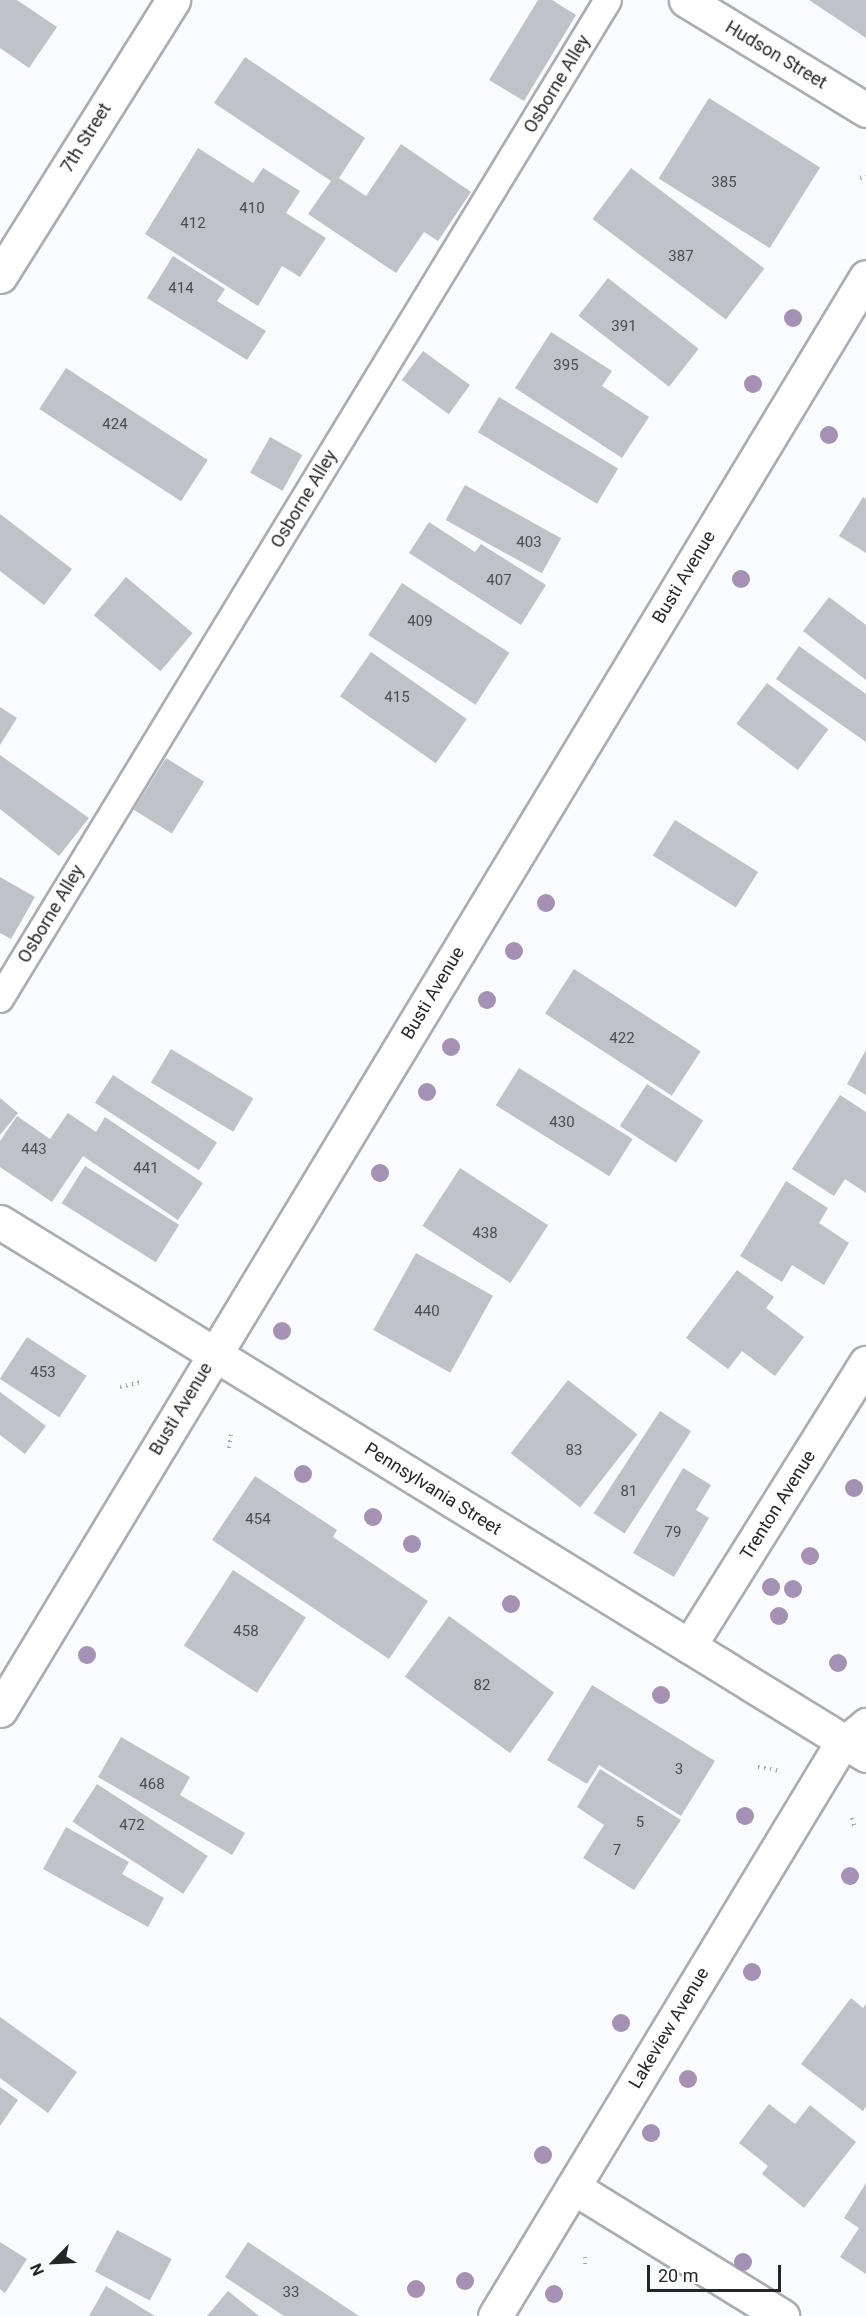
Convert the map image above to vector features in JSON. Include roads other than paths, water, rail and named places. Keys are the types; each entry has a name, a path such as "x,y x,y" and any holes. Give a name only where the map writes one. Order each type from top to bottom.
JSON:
{"street":[{"name":"7th Street","path":"0,276 173,0"},
{"name":"Hudson Street","path":"686,0 866,110"},
{"name":"Busti Avenue","path":"0,1710 866,277"},
{"name":"Pennsylvania Street","path":"0,1222 689,1646 858,1739"},
{"name":"Trenton Avenue","path":"689,1646 866,1363"},
{"name":"Lakeview Avenue","path":"495,2316 573,2187 858,1739"},
{"path":"573,2187 782,2316"}],"lane":[{"name":"Osborne Alley","path":"0,999 608,0"}]}
